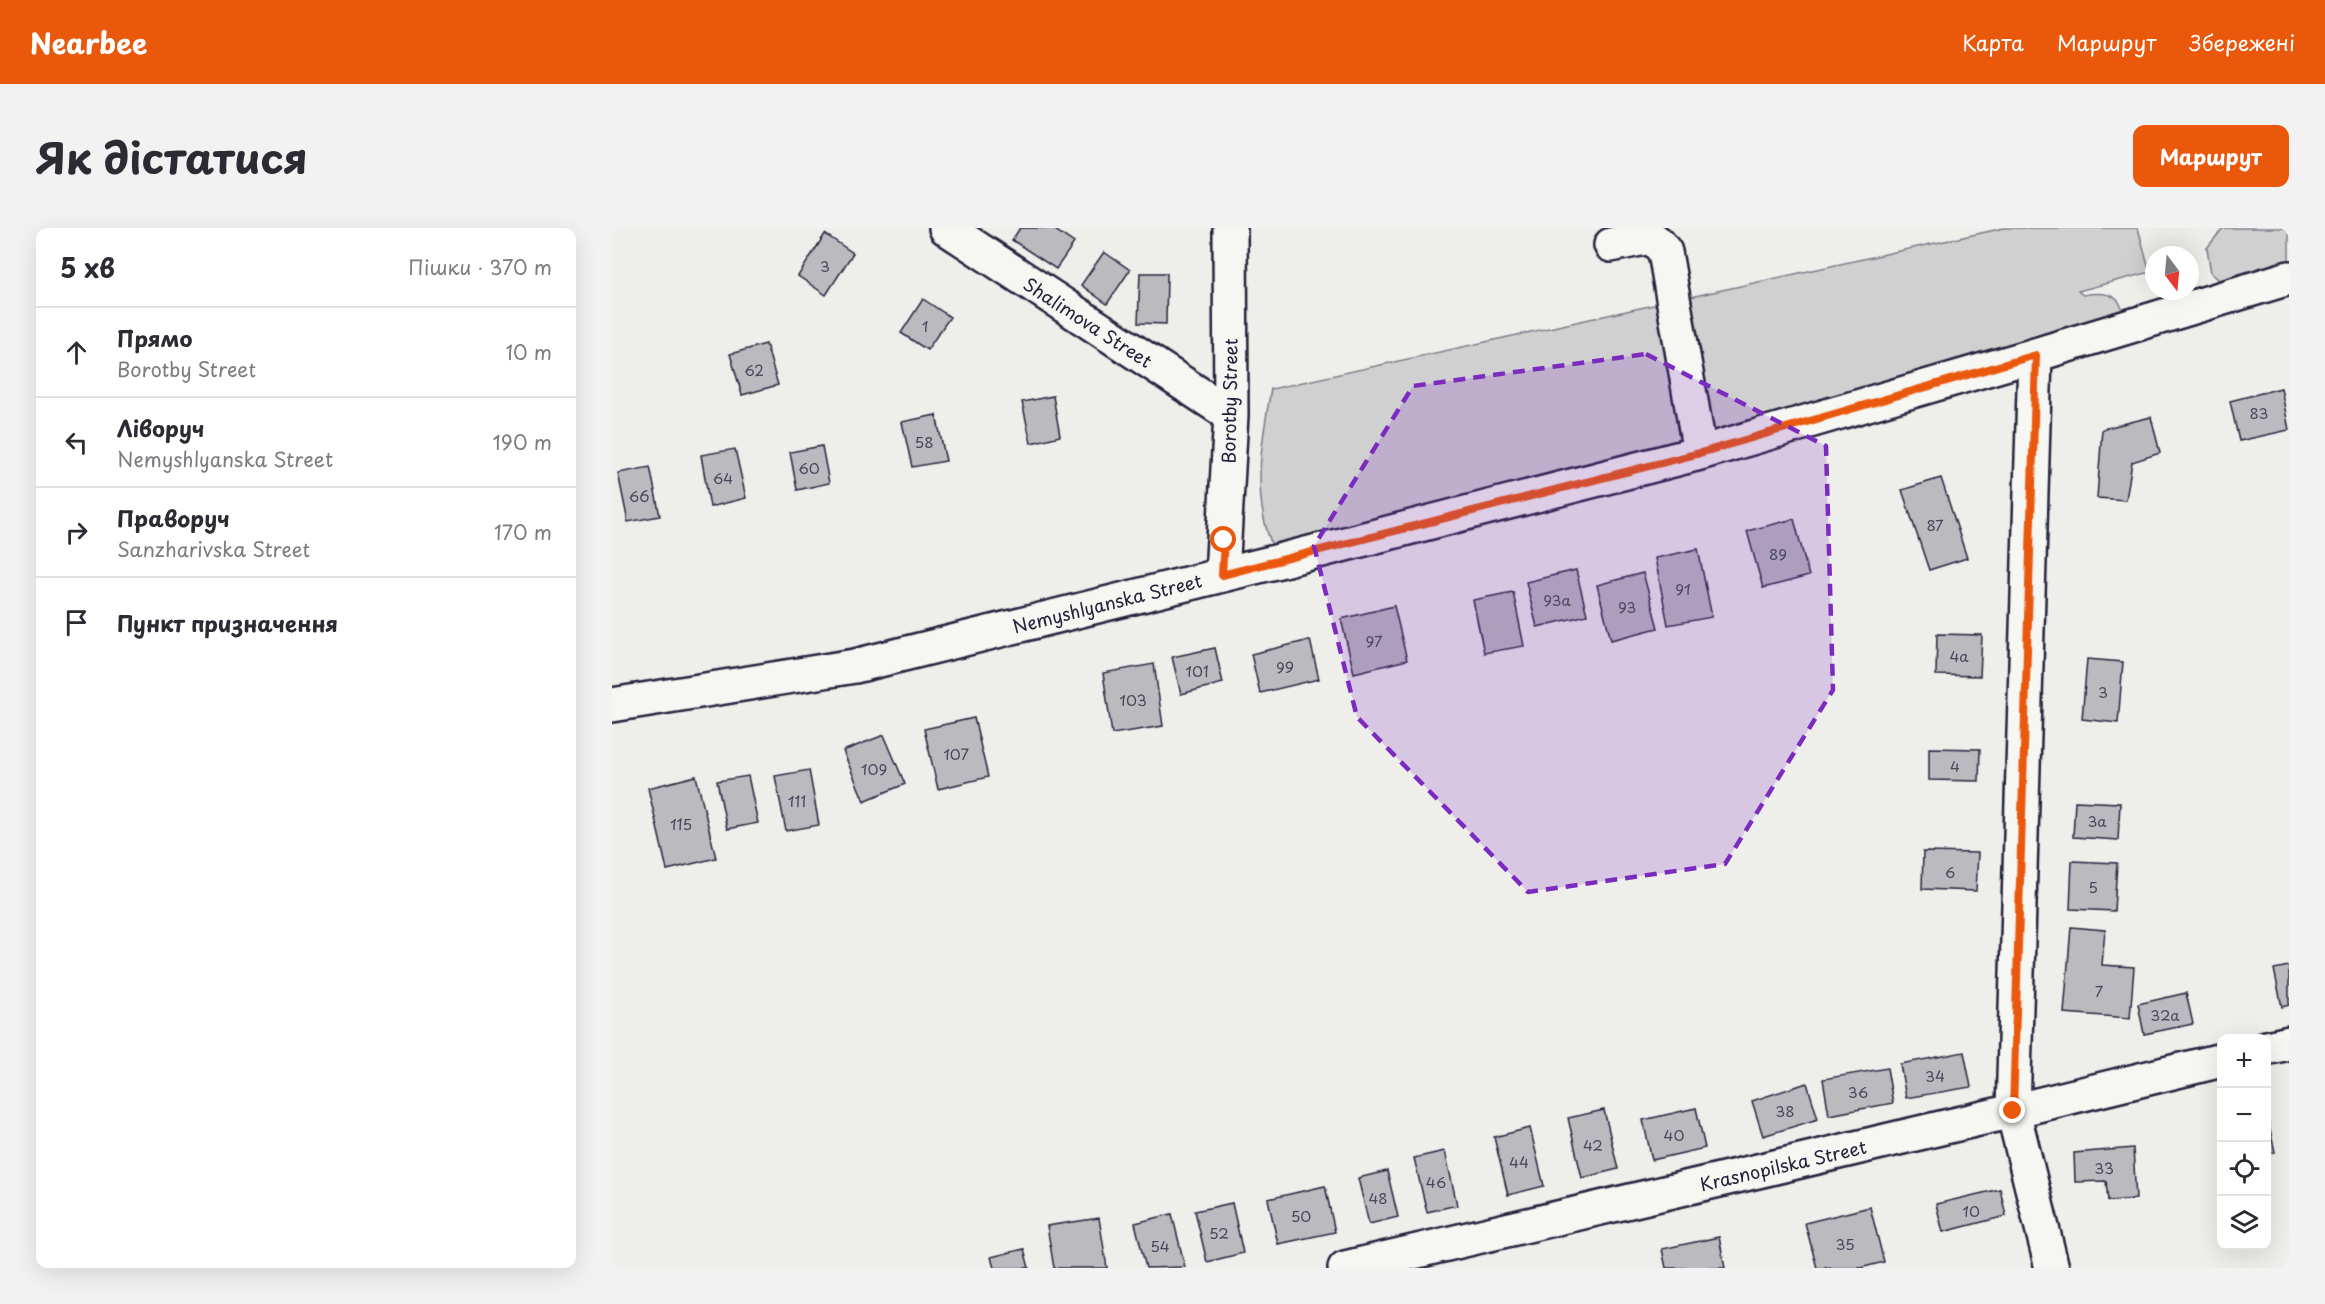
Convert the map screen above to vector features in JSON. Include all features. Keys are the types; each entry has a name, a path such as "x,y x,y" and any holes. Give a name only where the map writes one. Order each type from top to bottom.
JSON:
{"street":[{"name":"Shalimova Street","path":"946,228 1231,416"},
{"name":"Borotby Street","path":"1222,575 1231,416 1230,228"},
{"path":"1611,245 1650,237 1665,252 1700,453"},
{"name":"Nemyshlyanska Street","path":"612,705 855,666 1222,575 1700,453 2289,278"},
{"path":"2036,355 2013,1111 2052,1268"},
{"path":"2271,1047 2289,1043"},
{"name":"Krasnopilska Street","path":"1345,1268 2217,1061"}],"highlighted area":[{"path":"1646,354 1826,446 1833,690 1725,864 1528,892 1357,717 1314,546 1413,386"}],"shaded area":[{"path":"2004,228 2138,228 2145,254 2145,273 2078,291 2083,295 2102,294 2115,298 2122,309 2124,328 1279,561 1267,531 1260,478 1271,389"},
{"path":"2223,228 2289,228 2289,278 2236,294 2211,273 2207,248"}],"building":[{"path":"1020,228 1052,228 1074,243 1056,269 1012,240"},
{"path":"825,234 853,253 826,295 798,276"},
{"path":"1104,252 1130,270 1107,304 1081,285"},
{"path":"1140,273 1167,273 1166,324 1138,323"},
{"path":"923,299 950,317 927,350 901,333"},
{"path":"766,344 778,385 742,395 730,354"},
{"path":"2281,388 2289,430 2239,441 2230,401"},
{"path":"1053,396 1060,436 1031,443 1022,402"},
{"path":"936,415 946,461 912,467 902,422"},
{"path":"2151,417 2160,453 2132,462 2126,500 2097,498 2102,429"},
{"path":"822,446 829,483 797,490 790,452"},
{"path":"735,449 746,498 710,507 701,455"},
{"path":"650,467 660,516 628,522 618,473"},
{"path":"1941,478 1967,558 1929,570 1902,490"},
{"path":"1794,519 1809,576 1763,588 1747,531"},
{"path":"1698,549 1712,617 1668,625 1655,558"},
{"path":"1576,570 1587,615 1537,627 1526,582"},
{"path":"1643,573 1658,628 1611,640 1597,585"},
{"path":"1513,592 1524,646 1484,653 1473,600"},
{"path":"1394,606 1407,660 1354,673 1341,619"},
{"path":"1937,634 1982,635 1980,676 1936,675"},
{"path":"1310,640 1319,679 1260,693 1251,654"},
{"path":"1215,648 1223,683 1181,694 1172,657"},
{"path":"2087,659 2123,662 2118,723 2082,719"},
{"path":"1154,664 1163,726 1112,734 1103,673"},
{"path":"974,718 988,777 938,789 924,729"},
{"path":"884,735 905,784 864,801 843,751"},
{"path":"1929,748 1980,749 1979,781 1929,780"},
{"path":"809,770 819,825 786,831 775,776"},
{"path":"696,776 716,858 667,870 648,788"},
{"path":"748,776 758,823 727,829 717,781"},
{"path":"2075,801 2120,803 2118,840 2073,837"},
{"path":"1923,852 1978,853 1976,891 1922,889"},
{"path":"2072,861 2117,863 2114,911 2070,909"},
{"path":"2071,927 2105,930 2102,965 2134,967 2130,1018 2064,1013"},
{"path":"2289,966 2289,1005 2282,1007 2274,969"},
{"path":"2186,993 2193,1024 2144,1034 2138,1004"},
{"path":"1964,1052 1971,1087 1906,1098 1900,1064"},
{"path":"1887,1068 1893,1103 1829,1115 1823,1079"},
{"path":"1807,1083 1818,1119 1763,1136 1752,1101"},
{"path":"1696,1108 1705,1148 1652,1160 1643,1120"},
{"path":"1604,1110 1618,1169 1582,1178 1568,1118"},
{"path":"1530,1128 1544,1186 1508,1195 1494,1137"},
{"path":"2271,1134 2275,1152 2271,1153"},
{"path":"2133,1148 2136,1199 2108,1201 2106,1181 2075,1182 2074,1153"},
{"path":"1445,1151 1457,1205 1427,1212 1414,1158"},
{"path":"1387,1171 1398,1217 1369,1224 1358,1178"},
{"path":"1325,1186 1335,1232 1278,1244 1268,1199"},
{"path":"2000,1189 2006,1216 1943,1232 1936,1204"},
{"path":"1232,1203 1243,1253 1207,1262 1195,1211"},
{"path":"1870,1207 1884,1262 1860,1268 1817,1268 1805,1223"},
{"path":"1172,1214 1185,1267 1146,1268 1135,1223"},
{"path":"1099,1218 1107,1268 1054,1268 1047,1226"},
{"path":"1719,1237 1725,1268 1666,1268 1662,1249"},
{"path":"1024,1249 1029,1268 994,1268 991,1257"}],"route":[{"path":"1224,540 1222,575 1700,453 2036,355 2013,1111"}]}
